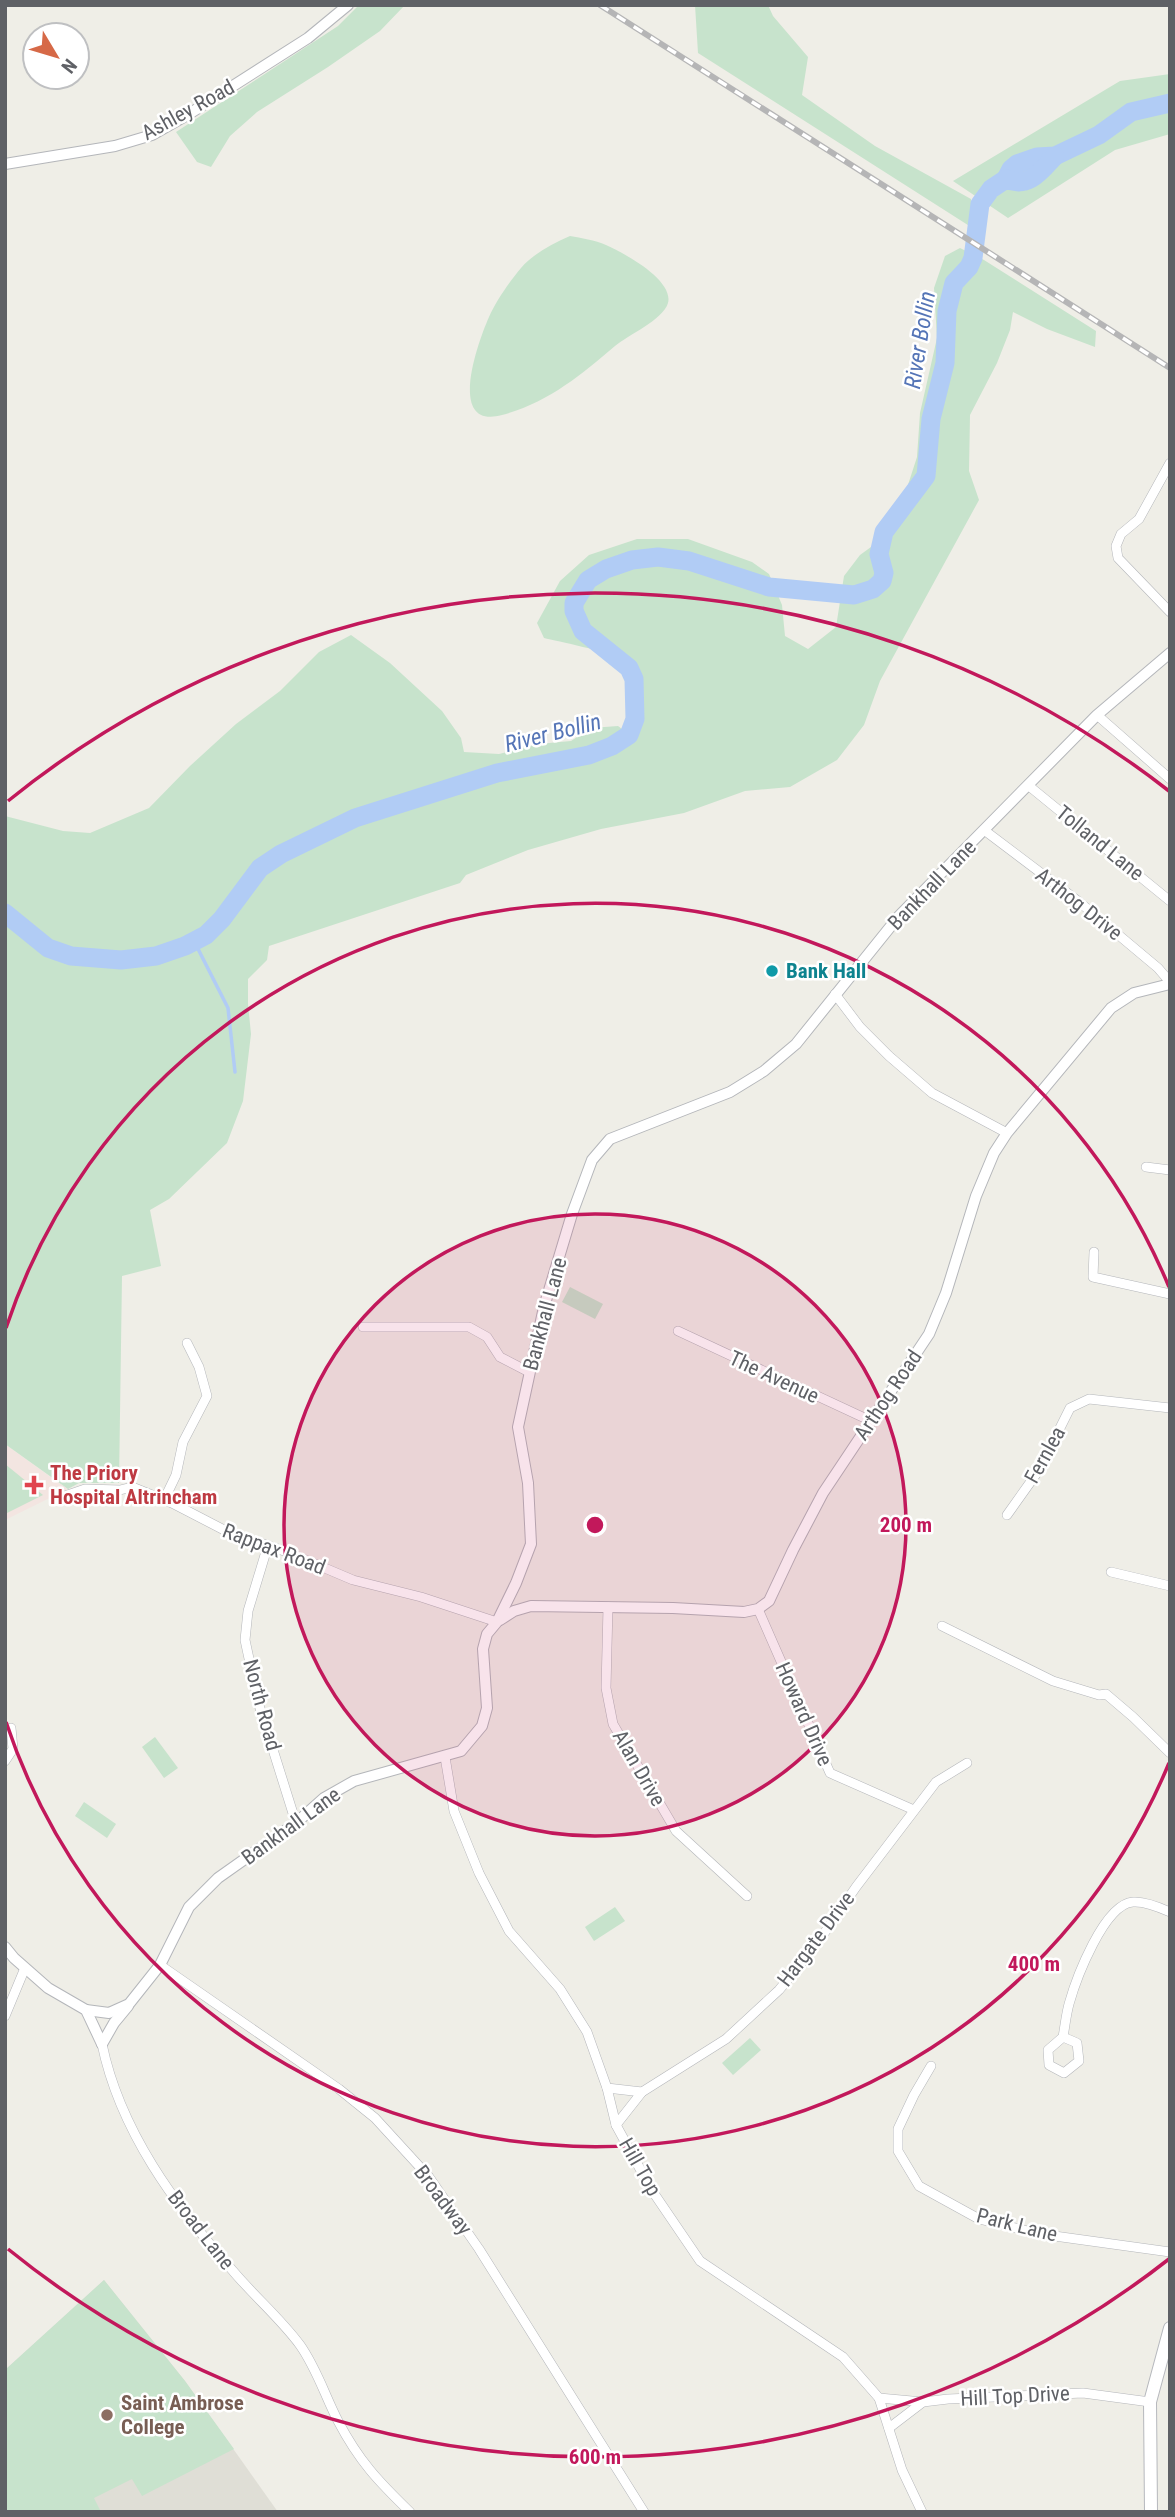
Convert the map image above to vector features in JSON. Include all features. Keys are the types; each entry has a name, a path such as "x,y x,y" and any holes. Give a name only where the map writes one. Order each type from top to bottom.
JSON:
{"main road":[{"path":"1151,2512 1150,2402 1170,2328"}],"street":[{"name":"Ashley Road","path":"5,164 115,146 152,135 307,38 348,5"},
{"path":"1170,463 1139,519 1121,534 1116,546 1118,558 1170,612"},
{"name":"Bankhall Lane","path":"102,2044 114,2022 160,1965 189,1906 218,1878 296,1823 324,1798 354,1781 461,1751 482,1726 487,1708 483,1648 487,1633 497,1622 531,1544 528,1483 518,1427 529,1371 562,1248 592,1160 610,1139 730,1092 764,1071 796,1044 899,916 1097,715 1170,653"},
{"path":"1097,715 1170,779"},
{"name":"Tolland Lane","path":"1029,786 1170,901"},
{"name":"Arthog Drive","path":"984,830 1078,901 1158,968 1170,983"},
{"name":"Arthog Road","path":"758,1609 769,1601 823,1493 914,1357 938,1315 976,1196 994,1153 1007,1133 1111,1008 1134,993 1170,983"},
{"path":"835,993 860,1027 932,1093 1007,1133"},
{"path":"1146,1167 1170,1170"},
{"path":"1094,1252 1093,1277 1170,1293"},
{"path":"363,1327 469,1326 488,1338 500,1357 529,1371"},
{"name":"The Avenue","path":"678,1331 871,1422"},
{"path":"164,1500 176,1475 183,1442 207,1396 199,1367 187,1342"},
{"name":"Fernlea","path":"1007,1515 1039,1470 1070,1408 1089,1399 1170,1408"},
{"name":"Rappax Road","path":"54,1496 60,1498 85,1489 120,1490 132,1487 228,1532 268,1545 353,1580 421,1597 497,1622"},
{"name":"North Road","path":"268,1545 247,1611 245,1640 259,1705 296,1823"},
{"path":"1111,1572 1170,1586"},
{"path":"497,1622 514,1611 531,1606 744,1612 758,1609"},
{"name":"Alan Drive","path":"608,1607 606,1688 614,1724 676,1831 747,1896"},
{"name":"Howard Drive","path":"758,1609 830,1773 915,1810"},
{"path":"942,1626 1054,1681 1099,1695 1106,1694 1170,1753"},
{"path":"5,1761 13,1749 11,1728"},
{"name":"Hill Top","path":"445,1757 453,1811 479,1873 509,1931 560,1989 587,2032 607,2088 616,2125 651,2189 700,2261 843,2357 879,2398 902,2470 922,2512"},
{"name":"Hargate Drive","path":"616,2125 642,2092 726,2039 779,1990 814,1948 856,1887 936,1782 967,1763"},
{"path":"1063,2037 1069,2004 1096,1938 1111,1912 1132,1901 1157,1906 1170,1912"},
{"path":"5,1947 48,1988 86,2010 110,2012 129,2004"},
{"name":"Broadway","path":"160,1965 339,2088 375,2118 429,2177 479,2249 644,2512"},
{"path":"5,2016 25,1968"},
{"name":"Broad Lane","path":"86,2010 102,2044 117,2095 156,2172 231,2269 299,2344 317,2372 337,2419 355,2450 377,2481 410,2512"},
{"name":"Park Lane","path":"931,2066 898,2129 898,2151 919,2186 979,2219 1040,2234 1170,2252"},
{"path":"607,2088 642,2092"},
{"name":"Hill Top Drive","path":"879,2398 923,2402 1083,2393 1150,2402"},
{"path":"889,2428 923,2402"}],"shaded area":[{"name":"The Priory Hospital Altrincham","path":"5,1444 56,1481 68,1489 5,1520"},
{"name":"Saint Ambrose College","path":"104,2280 185,2381 278,2512 5,2512 5,2370"}],"green space":[{"path":"359,5 405,5 380,31 257,112 230,136 211,167 197,162 176,132 338,26"},
{"path":"695,5 768,5 773,16 808,57 802,95 875,146 971,199 971,227 698,53"},
{"path":"1170,74 1170,134 1115,150 1008,218 953,181 1120,81"},
{"path":"570,236 602,243 646,268 663,285 668,294 668,303 652,321 548,396 518,410 485,416 475,410 470,397 470,381 479,345 495,304 526,263 544,249"},
{"path":"960,248 984,260 1096,331 1095,347 1047,329 1013,312 1010,330 997,363 970,415 969,471 979,500 880,681 864,725 837,760 790,787 745,791 684,813 601,829 528,850 466,875 460,883 269,946 267,960 248,979 251,1034 243,1101 227,1143 169,1199 150,1210 161,1266 122,1276 119,1483 79,1483 68,1489 5,1444 5,816 63,831 90,833 149,808 190,766 236,724 280,691 319,652 351,635 390,663 442,711 461,738 464,752 499,754 538,744 571,741 591,728 618,726 629,734 634,715 635,694 634,683 625,665 618,658 605,653 544,638 537,623 560,581 589,555 637,539 688,539 752,562 769,574 782,605 785,636 808,649 836,627 844,576 860,555 893,531 917,457 920,413 937,338 934,288 945,256"},
{"path":"570,1287 603,1304 595,1319 562,1302"},
{"path":"5,1464 43,1495 5,1514"},
{"path":"155,1737 178,1768 164,1778 142,1747"},
{"path":"84,1802 116,1824 107,1838 75,1816"},
{"path":"615,1907 625,1921 594,1941 585,1927"},
{"path":"750,2038 761,2050 733,2075 722,2063"},
{"name":"Saint Ambrose College","path":"104,2280 185,2381 234,2449 142,2496 132,2479 94,2498 101,2512 5,2512 5,2370"}],"waterway":[{"name":"River Bollin","path":"1006,179 1017,164 1037,157 1055,156 1099,135 1131,112 1170,103"},
{"name":"River Bollin","path":"5,913 48,948 71,956 121,960 156,956 206,935 222,919 260,868 281,854 355,818 497,773 589,755 612,746 629,735 635,719 634,679 629,668 583,631 574,611 574,603 588,580 606,569 632,560 658,557 689,561 769,587 854,595 873,589 882,581 884,573 879,554 884,532 926,476 931,419 945,363 947,311 954,283 969,267 973,258 980,204 991,189 1006,179 1021,182 1028,180 1055,156"},
{"path":"194,941 228,1008 235,1072"}],"railway":[{"path":"600,5 1170,368"}],"place":[{"name":"Bank Hall","path":"772,971"},
{"name":"The Priory Hospital Altrincham","path":"34,1485"},
{"name":"Saint Ambrose College","path":"107,2415"}]}
